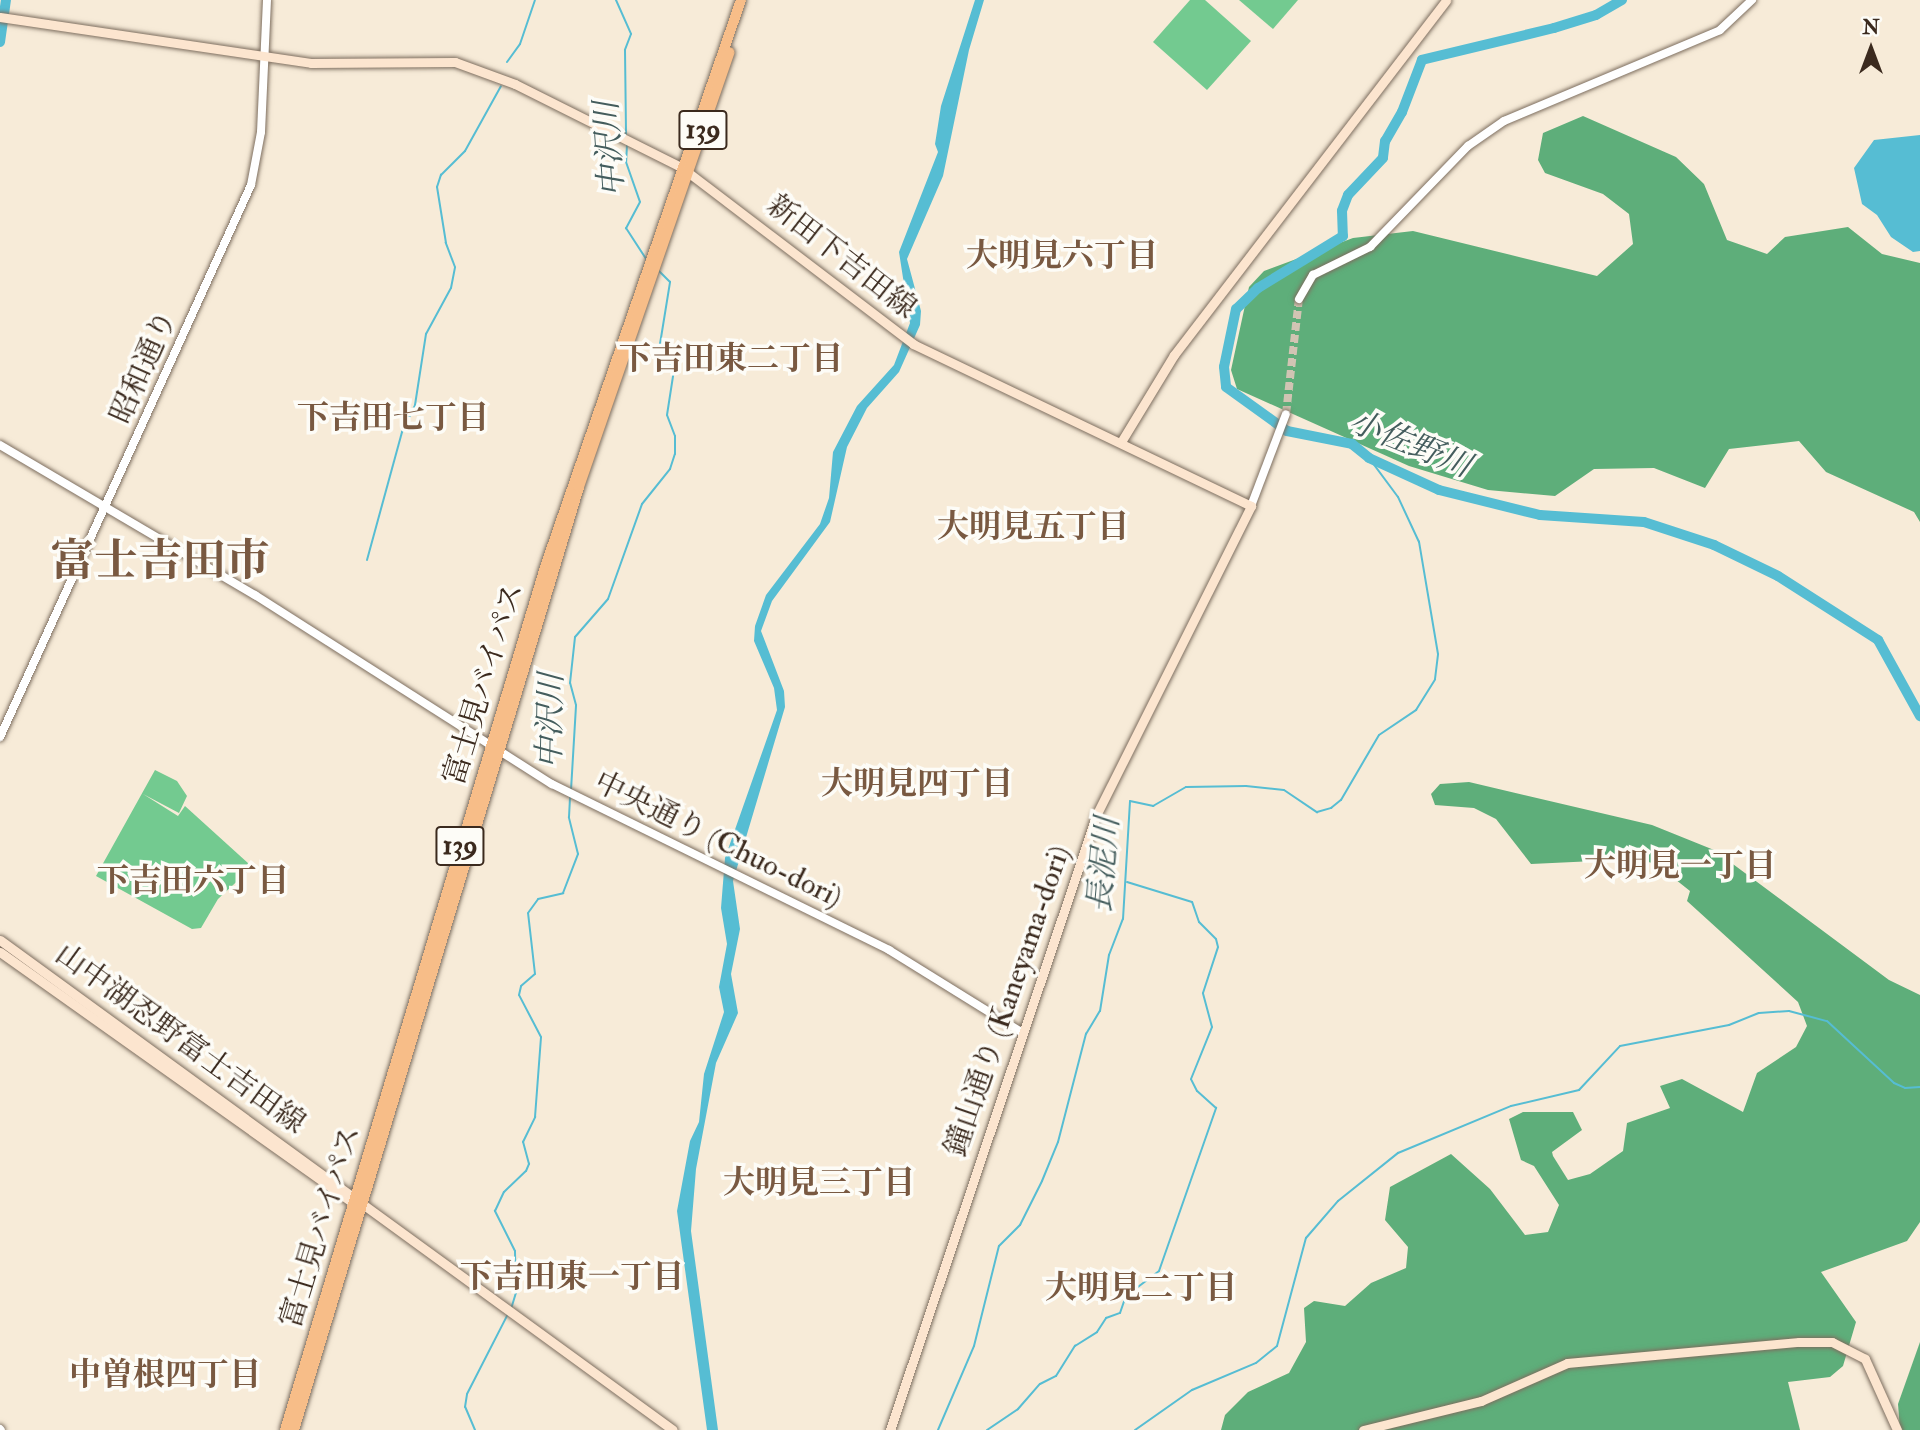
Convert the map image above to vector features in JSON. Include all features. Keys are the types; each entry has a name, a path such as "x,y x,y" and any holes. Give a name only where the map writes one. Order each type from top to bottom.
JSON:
{"highway":[{"name":"富士見バイパス","path":"685,170 741,0"},
{"name":"富士見バイパス","path":"285,1430 495,748 553,543 748,0"},
{"name":"富士見バイパス","path":"294,1430 357,1203"}],"main road":[{"path":"1251,506 1121,442 1174,355 1446,0"},
{"name":"新田下吉田線","path":"4,17 311,62 455,62 515,84 685,170 913,345 1121,442"},
{"name":"鐘山通り (Kaneyama-dori)","path":"890,1430 1097,813 1251,506"},
{"name":"山中湖忍野富士吉田線","path":"0,940 494,1303 673,1430"},
{"name":"山中湖忍野富士吉田線","path":"0,952 357,1203"},
{"path":"1363,1430 1482,1401 1567,1363 1799,1342 1832,1342 1865,1359 1897,1430"}],"street":[{"name":"昭和通り","path":"0,737 3,720 105,505 251,185 260,144 268,0"},
{"path":"1299,299 1313,275 1370,247 1468,146 1504,121 1720,30 1752,0"},
{"path":"1251,506 1285,417"},
{"name":"中央通り (Chuo-dori)","path":"0,446 105,505 552,784 890,950 1023,1032"}],"green space":[{"path":"1190,0 1205,0 1251,41 1207,90 1153,42"},
{"path":"1239,0 1298,0 1273,29"},
{"path":"1583,116 1676,157 1704,184 1727,240 1767,254 1785,237 1848,227 1882,254 1920,263 1920,522 1914,512 1826,472 1799,441 1729,449 1705,488 1654,468 1594,469 1555,496 1488,490 1409,466 1237,389 1231,370 1249,287 1264,271 1353,238 1413,231 1597,276 1633,244 1629,214 1603,194 1545,173 1538,160 1543,133"},
{"path":"155,770 177,781 187,796 179,813 143,794 178,816 185,806 249,864 247,872 218,899 201,928 192,929 96,876"},
{"path":"1469,782 1652,825 1714,850 1889,980 1920,995 1920,1222 1907,1241 1821,1272 1856,1322 1843,1366 1830,1377 1788,1382 1800,1430 1221,1430 1225,1415 1248,1392 1289,1373 1306,1342 1304,1308 1314,1301 1345,1306 1371,1283 1406,1268 1408,1247 1385,1220 1390,1187 1451,1154 1490,1189 1525,1235 1548,1232 1559,1205 1534,1166 1521,1160 1509,1119 1523,1112 1573,1112 1582,1130 1552,1152 1553,1156 1568,1180 1590,1174 1623,1151 1627,1123 1670,1108 1660,1086 1682,1079 1743,1112 1757,1073 1796,1047 1807,1026 1798,1002 1687,901 1690,891 1656,864 1637,859 1531,864 1496,819 1474,808 1435,805 1431,794 1440,784"},
{"path":"1920,1342 1920,1430 1900,1430 1898,1404"}],"water":[{"path":"975,0 984,0 969,50 943,176 907,259 921,311 920,325 899,372 867,408 847,447 830,522 772,601 761,631 784,691 785,707 733,881 740,929 731,974 738,1013 716,1063 696,1169 691,1231 718,1430 707,1430 677,1211 690,1141 699,1122 704,1074 724,1012 719,987 727,944 721,908 725,858 777,710 774,688 754,641 755,626 766,595 820,524 829,498 833,452 857,406 894,365 910,323 899,252 938,152 935,144 941,106"},
{"path":"1920,135 1920,251 1913,252 1891,237 1877,215 1862,204 1854,168 1874,140"}],"waterway":[{"path":"0,42 6,0"},
{"path":"507,62 520,44 535,0"},
{"name":"中沢川","path":"616,0 631,34 625,50 626,135"},
{"name":"小佐野川","path":"1622,0 1596,15 1554,28 1422,60 1402,112 1385,141 1383,158 1348,195 1342,211 1343,236 1258,288 1236,309 1224,367 1226,387 1287,431 1352,444 1369,458 1439,490 1540,515 1644,522 1714,545 1778,576 1878,640 1920,716"},
{"path":"367,560 402,432 415,405 426,334 451,288 455,267 446,243 437,187 441,175 465,151 501,86"},
{"name":"中沢川","path":"627,145 626,162 640,202 626,228 646,259"},
{"name":"中沢川","path":"571,790 576,705 570,683 575,637 608,599 642,504 670,469 675,454 675,436 667,415 674,370 660,344 670,282 658,270"},
{"name":"長泥川","path":"938,1430 974,1346 999,1246 1020,1225 1042,1181 1058,1142 1086,1034 1100,1011 1109,955 1123,919 1130,801 1153,806 1186,787 1246,786 1284,790 1317,812 1331,808 1341,800 1379,735 1416,710 1435,679 1438,654 1419,542 1398,497 1369,458"},
{"name":"中沢川","path":"511,1309 516,1293 515,1251 495,1211 504,1192 526,1171 529,1164 523,1142 535,1117 541,1037 519,995 521,986 535,974 528,913 538,899 563,893 578,854 569,817 570,795"},
{"path":"987,1430 1018,1409 1040,1384 1056,1376 1075,1346 1097,1332 1106,1318 1120,1313 1126,1296 1159,1271 1216,1108 1197,1091 1191,1079 1212,1027 1203,993 1218,947 1216,939 1199,922 1192,902 1127,882"},
{"path":"1135,1430 1192,1390 1256,1363 1277,1346 1306,1238 1338,1201 1398,1153 1511,1106 1579,1090 1620,1046 1729,1025 1759,1013 1789,1011 1827,1021 1894,1083 1905,1088 1920,1087"},
{"name":"中沢川","path":"475,1430 465,1407 467,1394 508,1314"}],"tunnel":[{"path":"1286,414 1299,299"}],"district":[{"name":"大明見六丁目","path":"1062,256"},
{"name":"下吉田東二丁目","path":"731,359"},
{"name":"下吉田七丁目","path":"393,418"},
{"name":"大明見五丁目","path":"1033,527"},
{"name":"富士吉田市","path":"160,562"},
{"name":"大明見四丁目","path":"917,784"},
{"name":"大明見一丁目","path":"1680,866"},
{"name":"下吉田六丁目","path":"193,881"},
{"name":"大明見三丁目","path":"819,1183"},
{"name":"下吉田東一丁目","path":"572,1277"},
{"name":"大明見二丁目","path":"1141,1288"},
{"name":"中曽根四丁目","path":"165,1375"}]}
